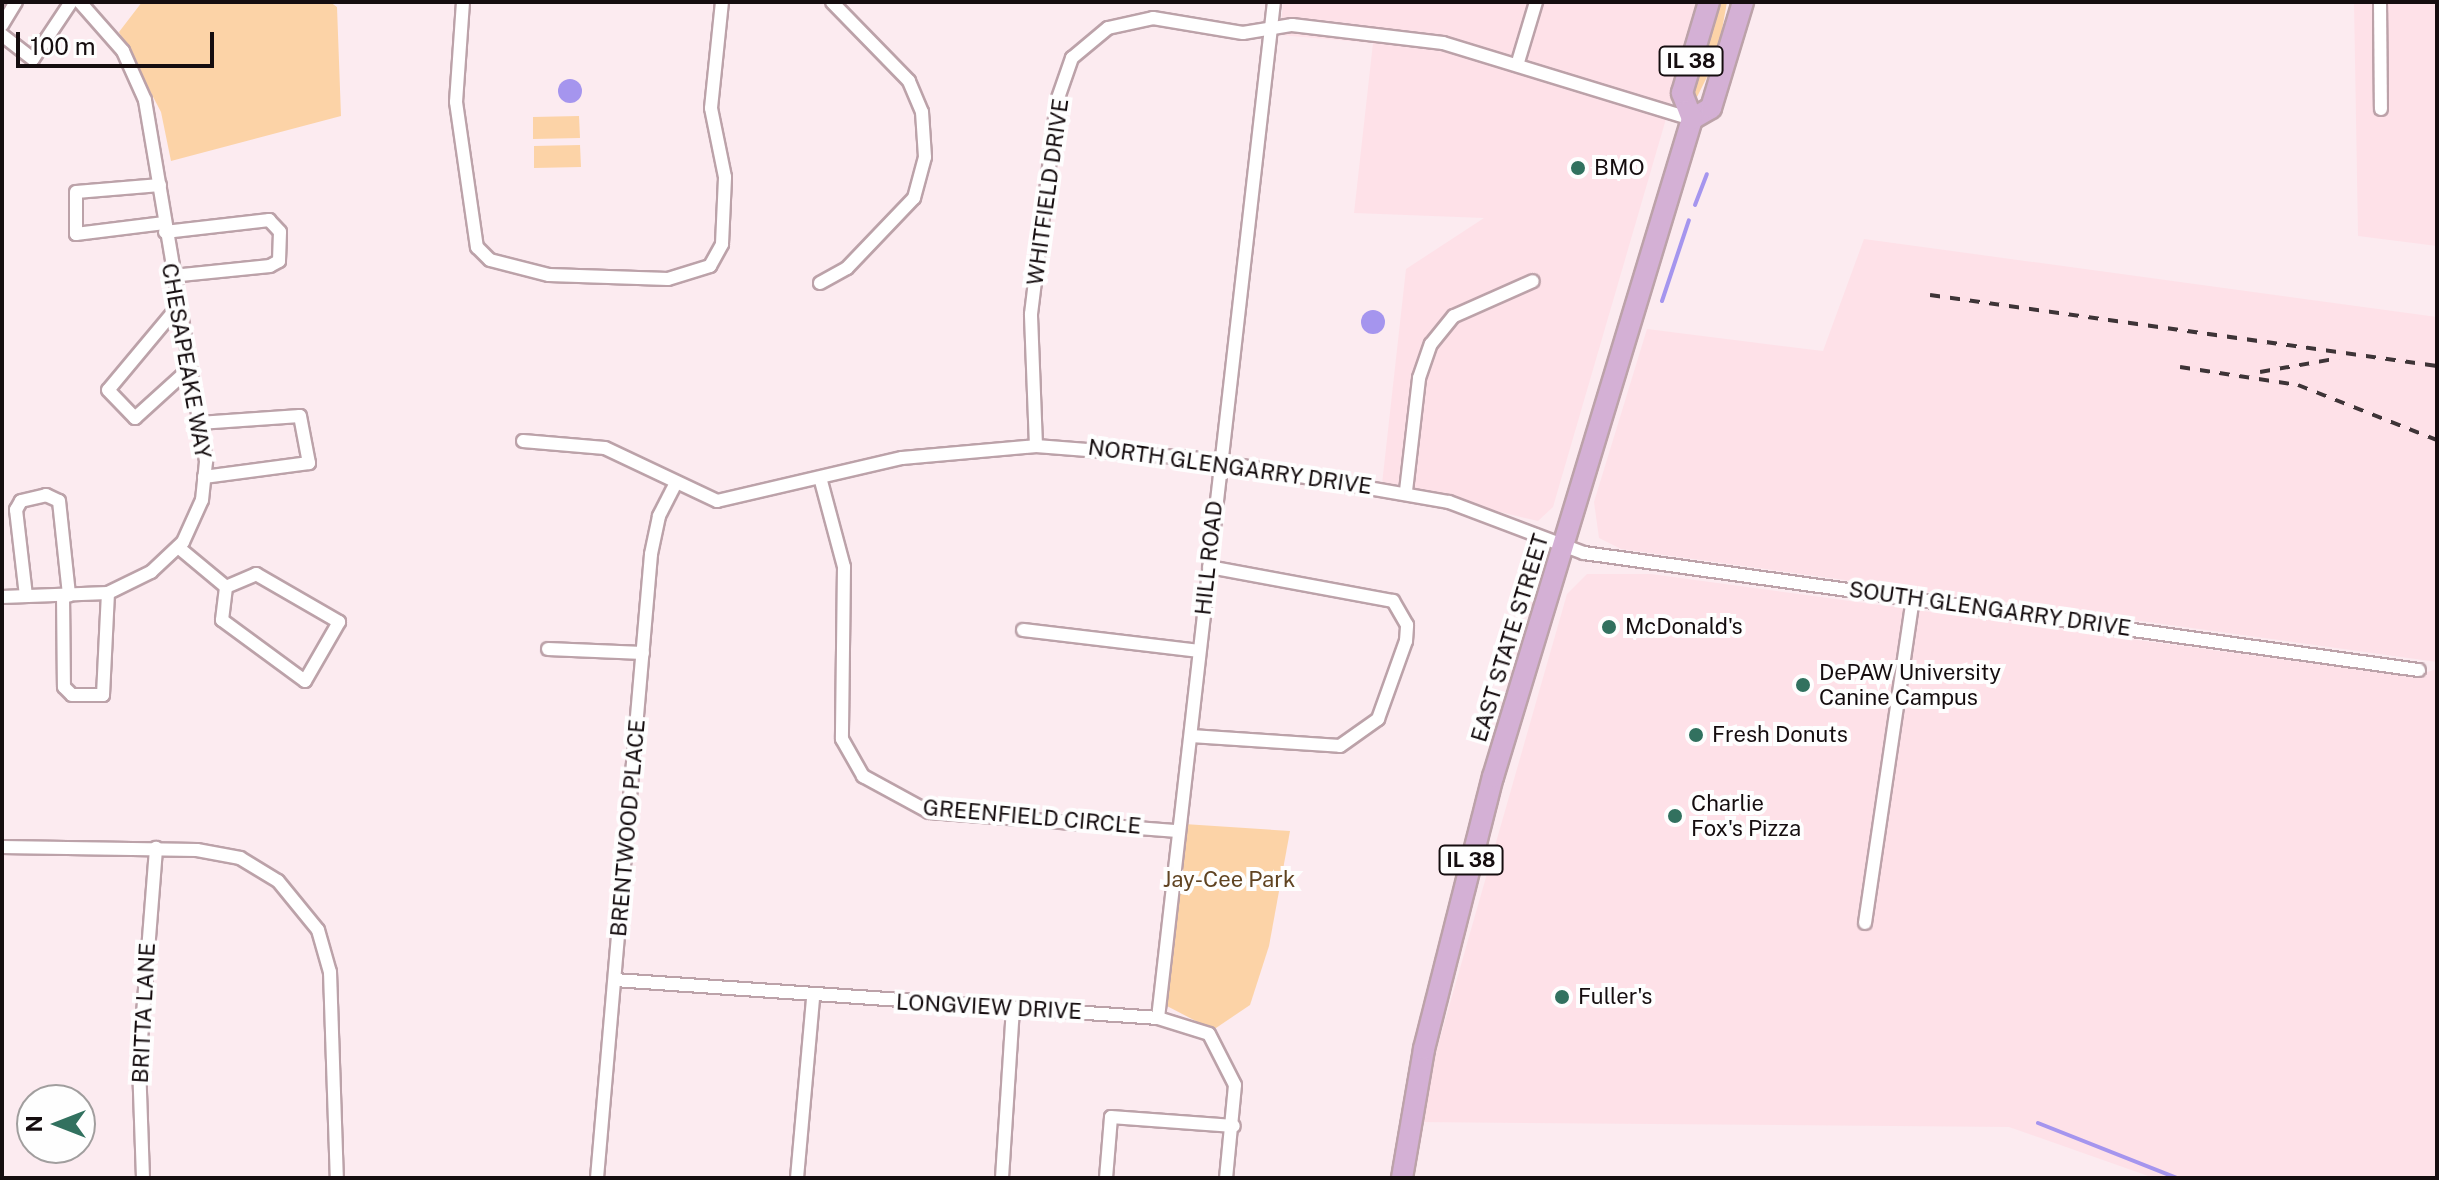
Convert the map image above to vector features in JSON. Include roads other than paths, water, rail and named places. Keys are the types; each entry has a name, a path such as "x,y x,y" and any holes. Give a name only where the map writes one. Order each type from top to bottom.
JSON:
{"main road":[{"name":"EAST STATE STREET","path":"1402,1178 1413,1097 1473,852 1692,119 1682,93 1709,2"},
{"name":"EAST STATE STREET","path":"1692,119 1711,108 1743,2"}],"street":[{"path":"2,25 16,2"},
{"path":"2,35 33,59 71,2"},
{"name":"CHESAPEAKE WAY","path":"2,597 108,593 151,572 178,547 204,477 199,423 175,310 160,185 145,100 123,51 80,2"},
{"path":"463,2 456,102 477,247 490,260 549,275 668,279 710,266 722,244 725,177 711,108 722,2"},
{"path":"820,283 847,268 909,205 925,157 922,112 909,81 832,2"},
{"name":"HILL ROAD","path":"1158,1018 1219,461 1274,2"},
{"path":"1518,62 1536,2"},
{"path":"2380,2 2381,109"},
{"name":"WHITFIELD DRIVE","path":"1036,446 1031,314 1057,101 1072,58 1108,28 1153,18 1243,33 1271,28 1443,43 1518,62 1692,119"},
{"path":"160,185 76,192 76,234 269,220 280,232 279,261 270,266 171,276"},
{"path":"1406,491 1419,378 1431,344 1454,316 1533,281"},
{"path":"175,310 108,390 135,418 188,370"},
{"path":"199,423 300,416 309,463 204,477"},
{"name":"NORTH GLENGARRY DRIVE","path":"523,441 605,448 717,501 821,481 902,458 1036,446 1219,461 1406,491 1562,547"},
{"name":"GREENFIELD CIRCLE","path":"821,481 844,567 842,739 863,776 929,812 1178,831"},
{"name":"BRENTWOOD PLACE","path":"597,1178 651,554 676,483"},
{"path":"26,596 16,510 21,501 46,495 59,501 66,595 64,687 66,694 103,695 108,593"},
{"path":"178,547 226,587"},
{"name":"SOUTH GLENGARRY DRIVE","path":"1562,547 2419,670"},
{"path":"1191,736 1340,746 1378,719 1406,641 1407,625 1393,601 1209,567"},
{"path":"256,574 339,622 305,681 222,620 226,587 256,574"},
{"path":"1865,923 1913,599"},
{"path":"1023,630 1198,651"},
{"path":"548,649 643,653"},
{"path":"2,847 156,848 240,858 278,881 318,930 333,1010 337,1178"},
{"name":"BRITTA LANE","path":"143,1178 139,1065 156,848"},
{"name":"LONGVIEW DRIVE","path":"615,980 813,998 1158,1018 1216,1042 1235,1085 1234,1126 1226,1178"},
{"path":"797,1178 813,998"},
{"path":"1002,1178 1013,1008"},
{"path":"1106,1178 1111,1117 1234,1126"}],"waterway":[{"path":"1695,205 1707,174"},
{"path":"1662,301 1689,220"},
{"path":"2038,1123 2177,1178"}],"railway":[{"path":"1930,295 2437,366"},
{"path":"2260,372 2339,358"},
{"path":"2180,367 2298,385 2437,440"}],"place":[{"name":"BMO","path":"1578,168"},
{"name":"McDonald's","path":"1609,627"},
{"name":"DePAW University Canine Campus","path":"1803,685"},
{"name":"Fresh Donuts","path":"1696,735"},
{"name":"Charlie Fox's Pizza","path":"1675,816"},
{"name":"Fuller's","path":"1562,997"}],"park label":[{"name":"Jay-Cee Park","path":"1229,880"}]}
